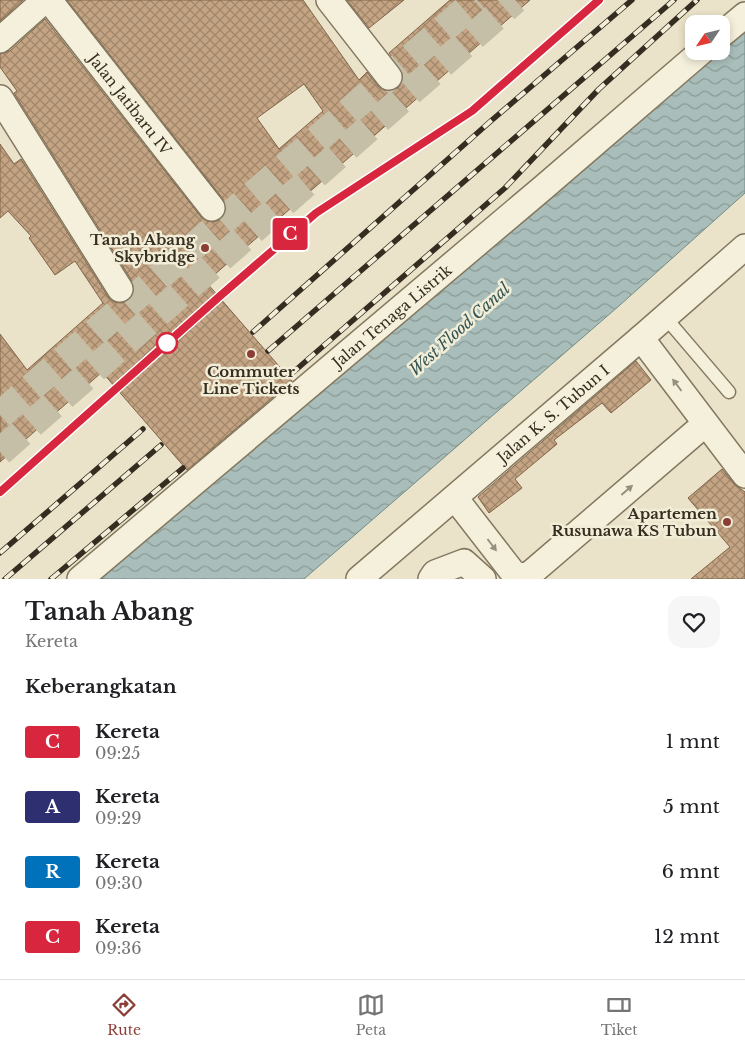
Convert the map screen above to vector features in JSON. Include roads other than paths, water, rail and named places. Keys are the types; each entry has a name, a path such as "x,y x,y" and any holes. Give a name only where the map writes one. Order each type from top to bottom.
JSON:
{"street":[{"path":"0,40 45,0"},
{"name":"Jalan Jatibaru IV","path":"50,0 212,208"},
{"path":"329,0 389,77"},
{"path":"730,28 745,15"},
{"name":"Jalan Tenaga Listrik","path":"80,579 537,194 692,60"},
{"path":"0,98 120,289"},
{"name":"Jalan K. S. Tubun I","path":"359,579 745,247"},
{"path":"641,338 745,475"},
{"path":"455,498 518,577 530,574 705,424"},
{"path":"432,579 435,572 464,562 483,579"}],"lane":[{"path":"665,317 729,392"}],"water":[{"name":"West Flood Canal","path":"745,28 745,193 620,305 304,579 101,579 707,60 730,60 730,40"}],"tunnel":[{"path":"0,415 477,0"},
{"path":"0,452 515,0"}],"railway":[{"path":"220,296 316,213 471,111 599,0"},
{"path":"253,332 492,120 632,0"},
{"path":"268,351 674,0"},
{"path":"290,375 505,188 599,89 697,0"},
{"path":"0,492 109,395"},
{"path":"0,553 143,429"},
{"path":"5,579 161,445"},
{"path":"51,579 183,468"}],"train":[{"name":"C","path":"0,492 316,213 472,111 599,0"}],"place":[{"name":"Tanah Abang Skybridge","path":"205,248"},
{"name":"Commuter Line Tickets","path":"251,354"},
{"name":"Apartemen Rusunawa KS Tubun","path":"727,522"}]}
